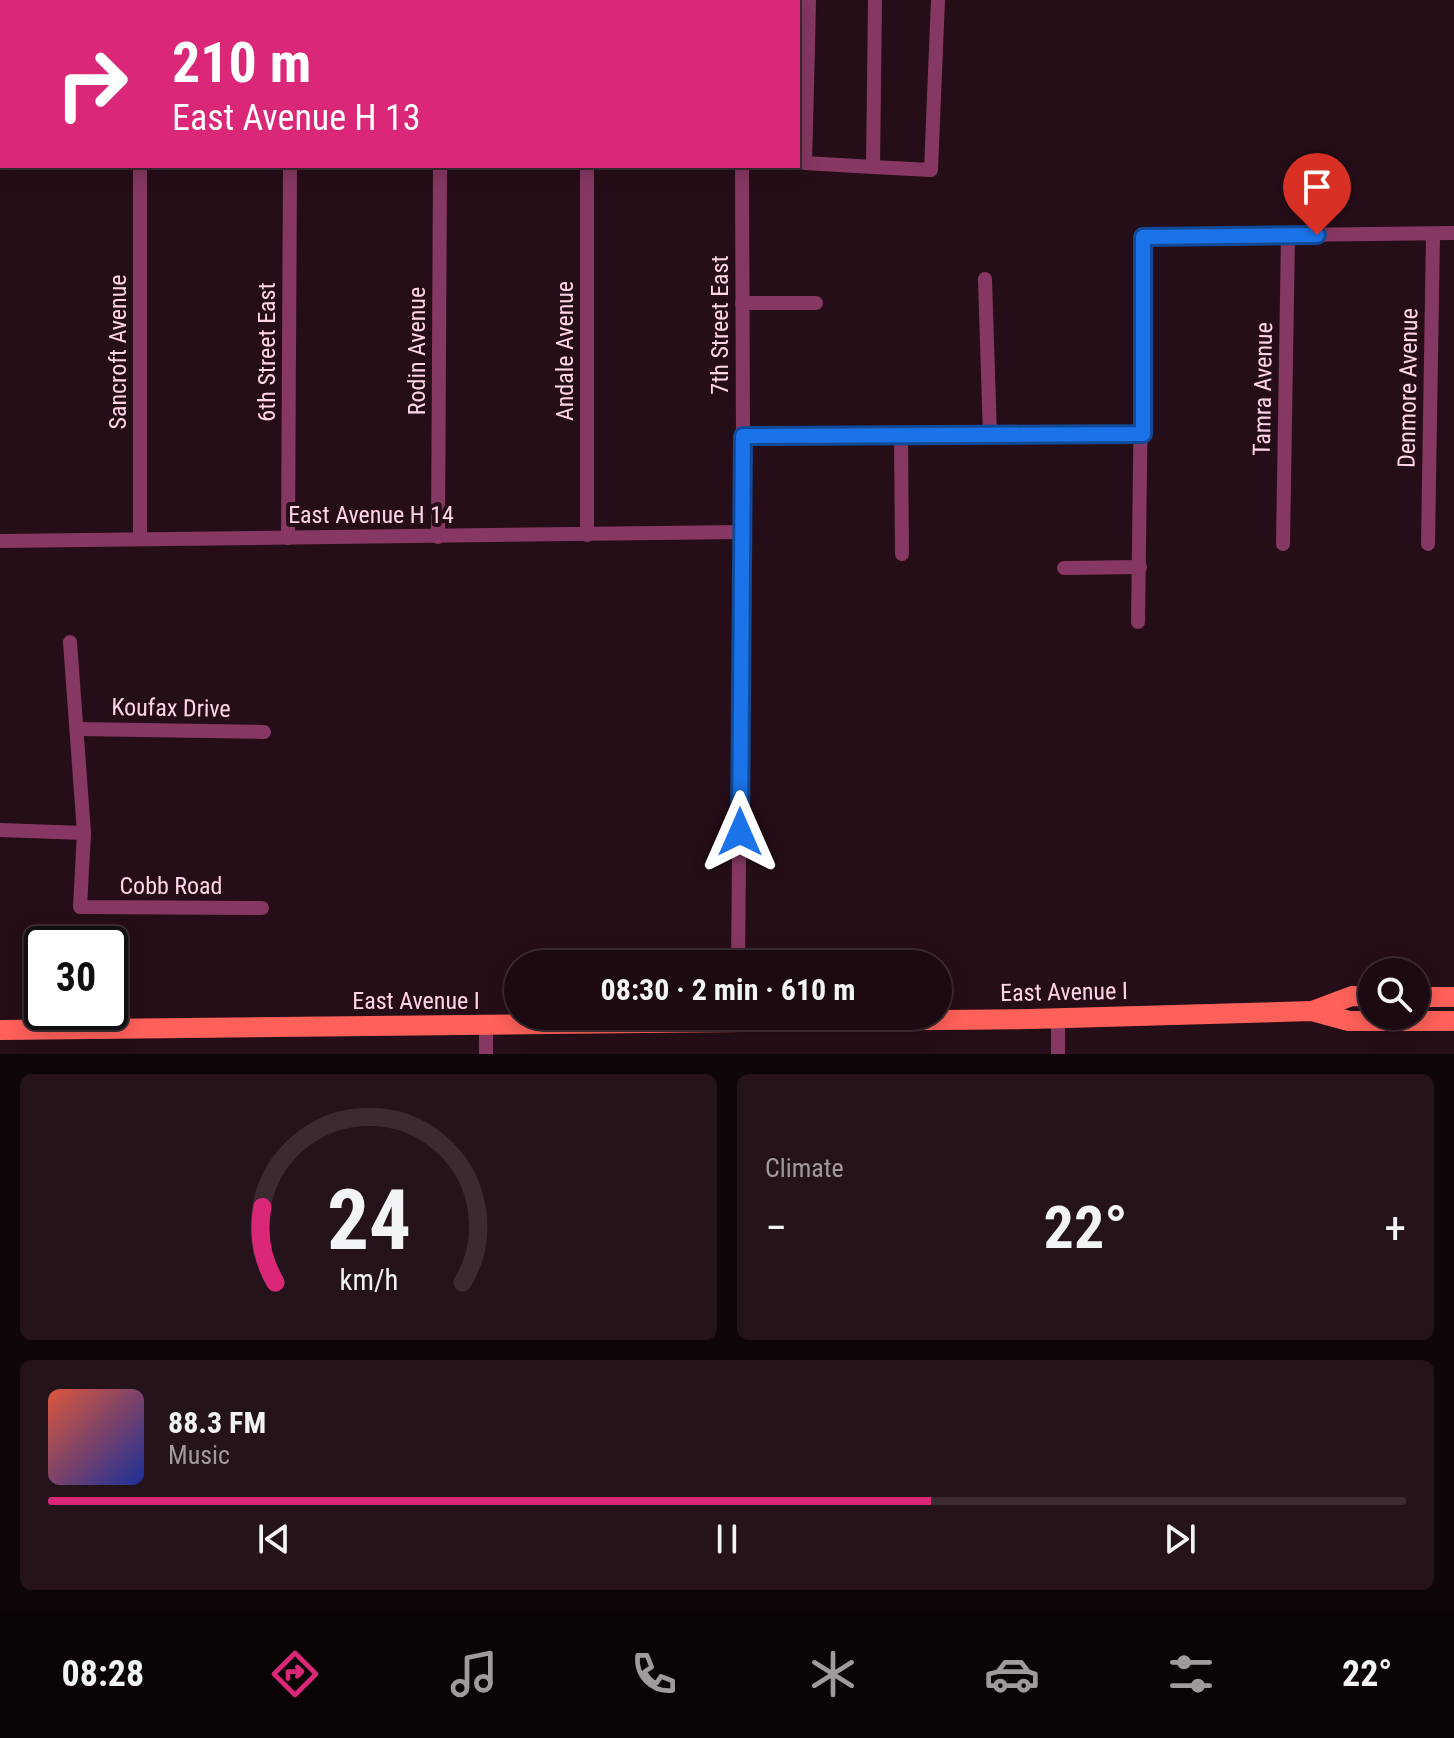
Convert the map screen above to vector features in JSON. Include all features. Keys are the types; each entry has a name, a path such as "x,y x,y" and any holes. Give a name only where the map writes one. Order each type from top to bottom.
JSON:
{"main road":[{"name":"East Avenue I","path":"1312,1011 1358,996"},
{"path":"1430,997 1454,997"},
{"name":"East Avenue I","path":"952,1018 1312,1011 1349,1021 1454,1021"},
{"name":"East Avenue I","path":"0,1030 504,1026"}],"street":[{"path":"809,0 803,47 805,163 931,170 938,0"},
{"path":"873,167 875,0"},
{"name":"Sancroft Avenue","path":"140,168 140,539"},
{"name":"6th Street East","path":"288,538 290,168"},
{"name":"Rodin Avenue","path":"438,537 440,168"},
{"name":"Andale Avenue","path":"587,168 587,535"},
{"name":"7th Street East","path":"738,950 742,168"},
{"path":"1138,622 1143,434 1143,237 1454,233"},
{"name":"Denmore Avenue","path":"1428,544 1433,234"},
{"name":"Tamra Avenue","path":"1283,544 1288,235"},
{"path":"985,279 990,436"},
{"path":"742,303 816,303"},
{"path":"743,436 1143,434"},
{"path":"901,436 902,554"},
{"name":"East Avenue H 14","path":"0,541 742,532"},
{"path":"1064,568 1140,567"},
{"path":"0,830 84,833 70,642"},
{"name":"Koufax Drive","path":"77,729 264,732"},
{"name":"Cobb Road","path":"84,833 80,907 262,908"},
{"path":"1058,1018 1058,1054"},
{"path":"486,1027 486,1054"}],"route":[{"path":"740,832 743,436 1143,434 1143,237 1317,235"}]}
